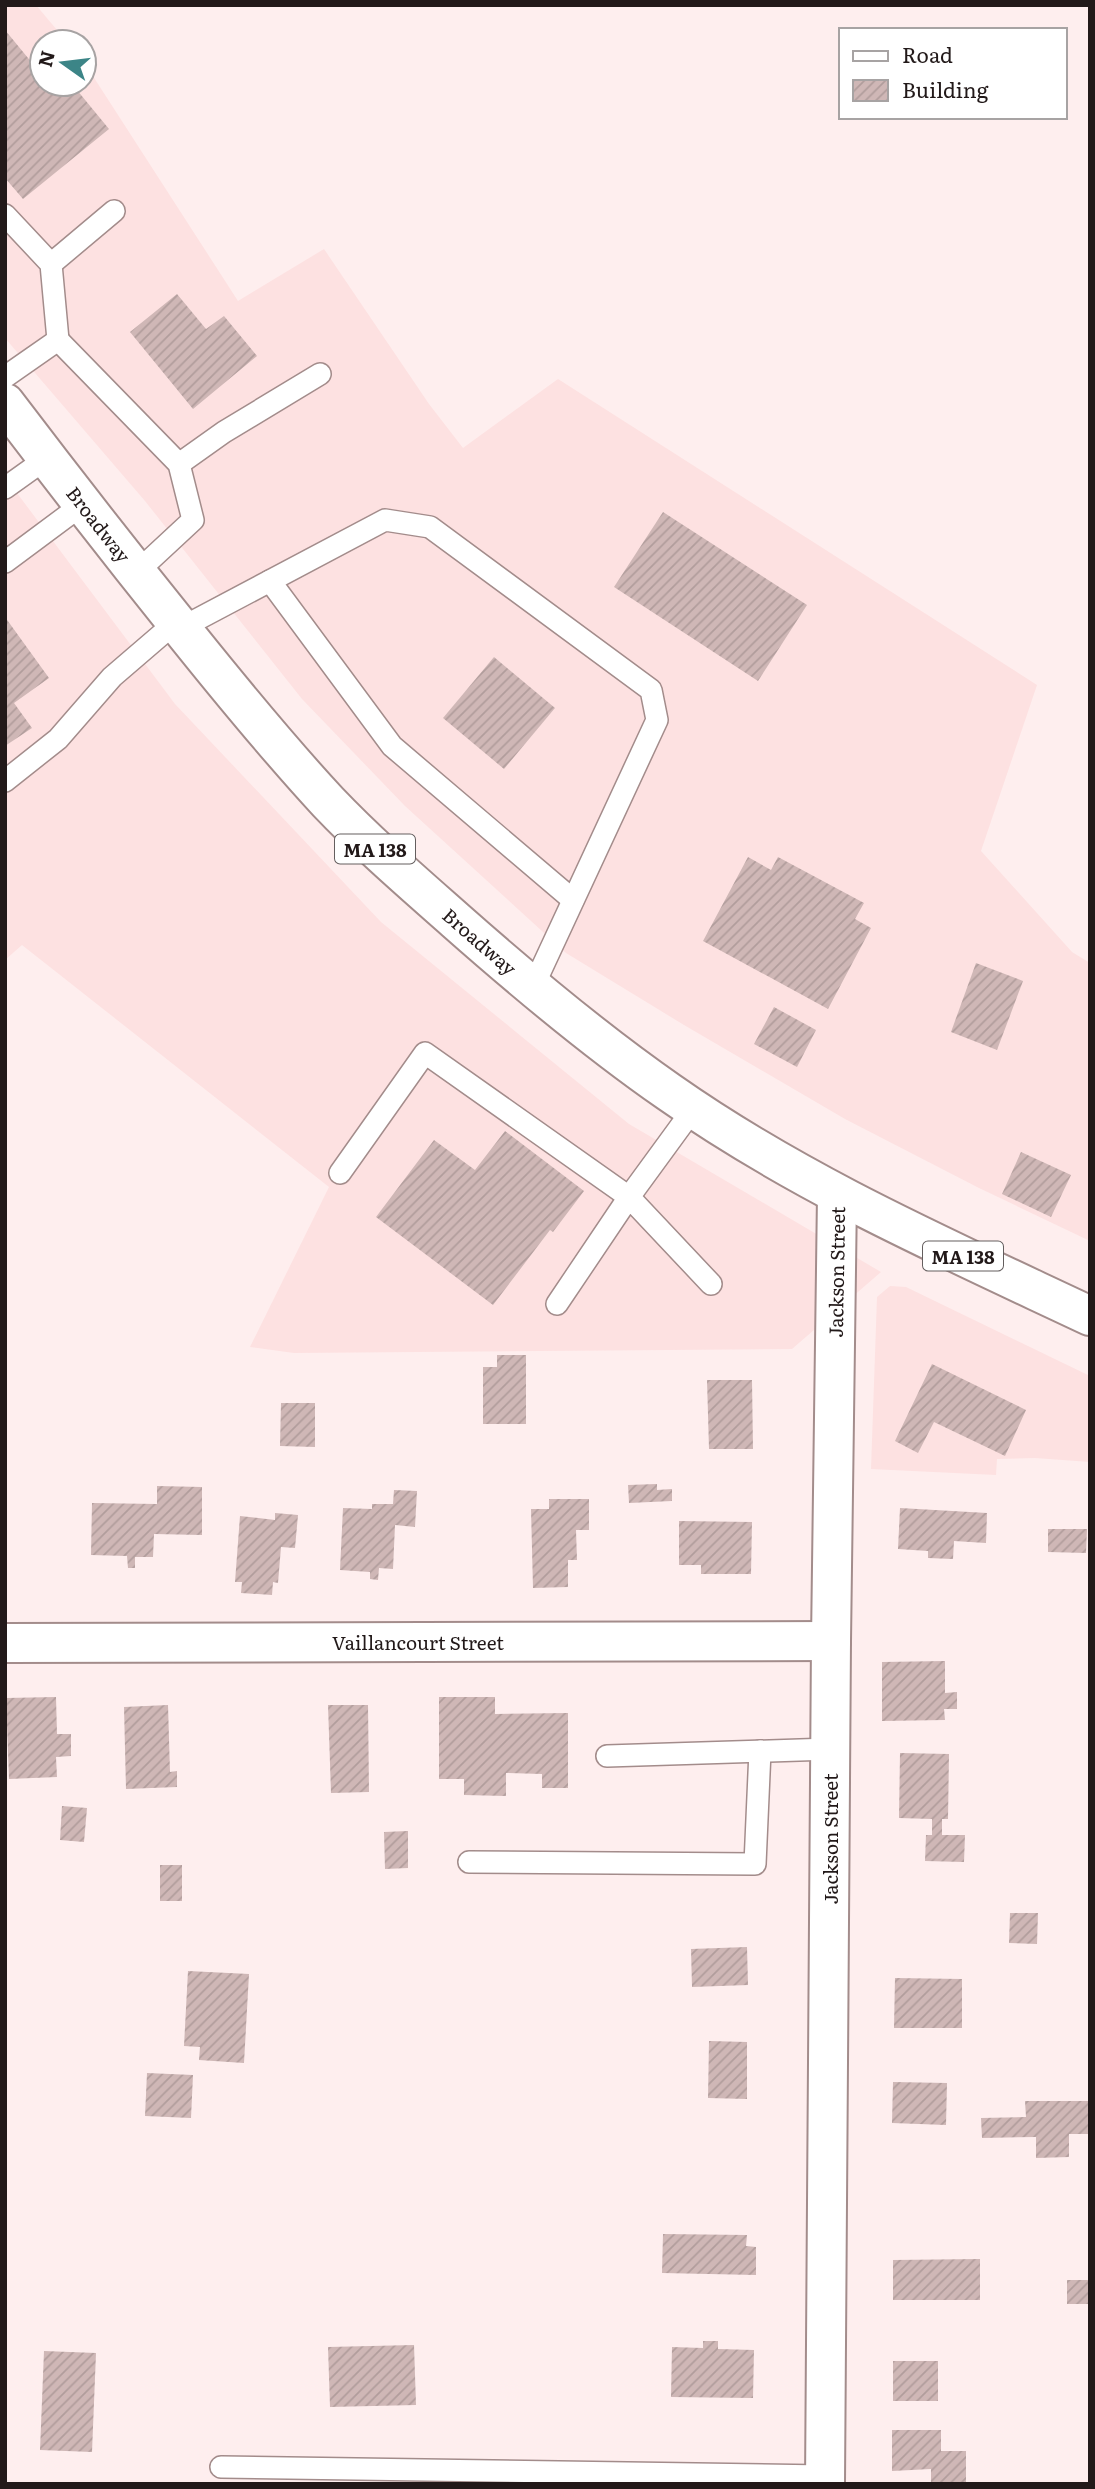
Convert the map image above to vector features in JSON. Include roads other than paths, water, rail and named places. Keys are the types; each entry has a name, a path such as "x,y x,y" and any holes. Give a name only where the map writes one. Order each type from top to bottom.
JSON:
{"street":[{"name":"Broadway","path":"5,403 179,625 272,739 329,803 380,854 533,987 609,1048 694,1108 837,1195 1090,1316"},
{"name":"Jackson Street","path":"825,2480 837,1195"},
{"name":"Vaillancourt Street","path":"5,1643 831,1642"}],"lane":[{"path":"51,264 114,211"},
{"path":"5,215 51,264 58,340 180,464 193,520 137,572"},
{"path":"5,376 58,340"},
{"path":"180,464 224,432 320,374"},
{"path":"5,488 47,458"},
{"path":"5,562 83,504"},
{"path":"5,781 58,739 112,677 179,625 386,520 430,527 651,690 657,720 533,987"},
{"path":"270,581 392,746 573,900"},
{"path":"340,1172 425,1053 629,1196 711,1284"},
{"path":"557,1304 629,1196 694,1108"},
{"path":"607,1755 830,1749"},
{"path":"469,1862 755,1864 760,1751"},
{"path":"222,2467 825,2480"}]}
